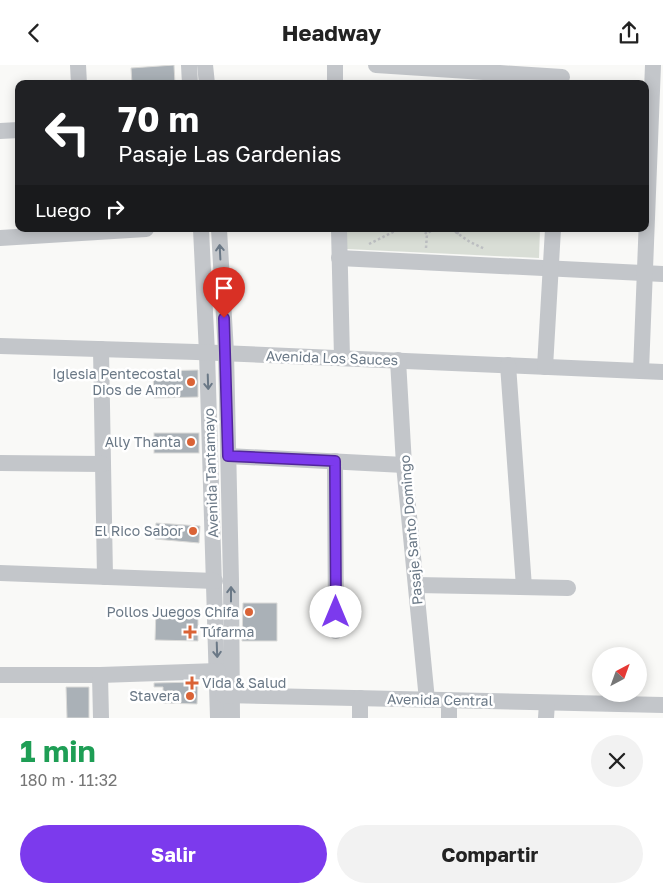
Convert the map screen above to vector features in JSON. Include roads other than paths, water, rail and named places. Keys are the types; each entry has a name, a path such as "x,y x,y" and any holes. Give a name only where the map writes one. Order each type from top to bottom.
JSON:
{"street":[{"path":"78,65 79,80"},
{"path":"189,65 190,80"},
{"path":"205,65 207,80"},
{"path":"335,65 335,80"},
{"path":"376,65 562,75"},
{"path":"641,371 645,273 656,168 658,87 654,65"},
{"path":"0,131 15,130"},
{"path":"0,238 78,232"},
{"name":"Avenida Tantamayo","path":"201,232 218,671 232,718"},
{"name":"Avenida Tantamayo","path":"218,718 225,695 228,456 226,353 219,232"},
{"path":"339,232 342,358"},
{"path":"545,367 553,232"},
{"path":"340,258 663,274"},
{"name":"Avenida Los Sauces","path":"0,346 226,353 663,372"},
{"path":"101,349 105,577"},
{"name":"Pasaje Santo Domingo","path":"398,360 404,465 427,700"},
{"path":"508,365 524,587"},
{"path":"228,456 404,465"},
{"path":"335,461 336,631"},
{"path":"0,463 102,464"},
{"path":"0,573 215,581"},
{"path":"416,585 568,588"},
{"path":"0,675 100,675 218,671"},
{"path":"100,675 101,718"},
{"name":"Avenida Central","path":"225,695 449,700 546,710 637,711 663,705"},
{"path":"360,698 360,718"},
{"path":"449,700 449,718"}],"place":[{"name":"Iglesia Pentecostal Dios de Amor","path":"191,382"},
{"name":"Ally Thanta","path":"191,442"},
{"name":"El Rico Sabor","path":"193,531"},
{"name":"Pollos Juegos Chifa","path":"249,612"},
{"name":"Túfarma","path":"190,632"},
{"name":"Vida & Salud","path":"192,683"},
{"name":"Stavera","path":"190,696"}]}
